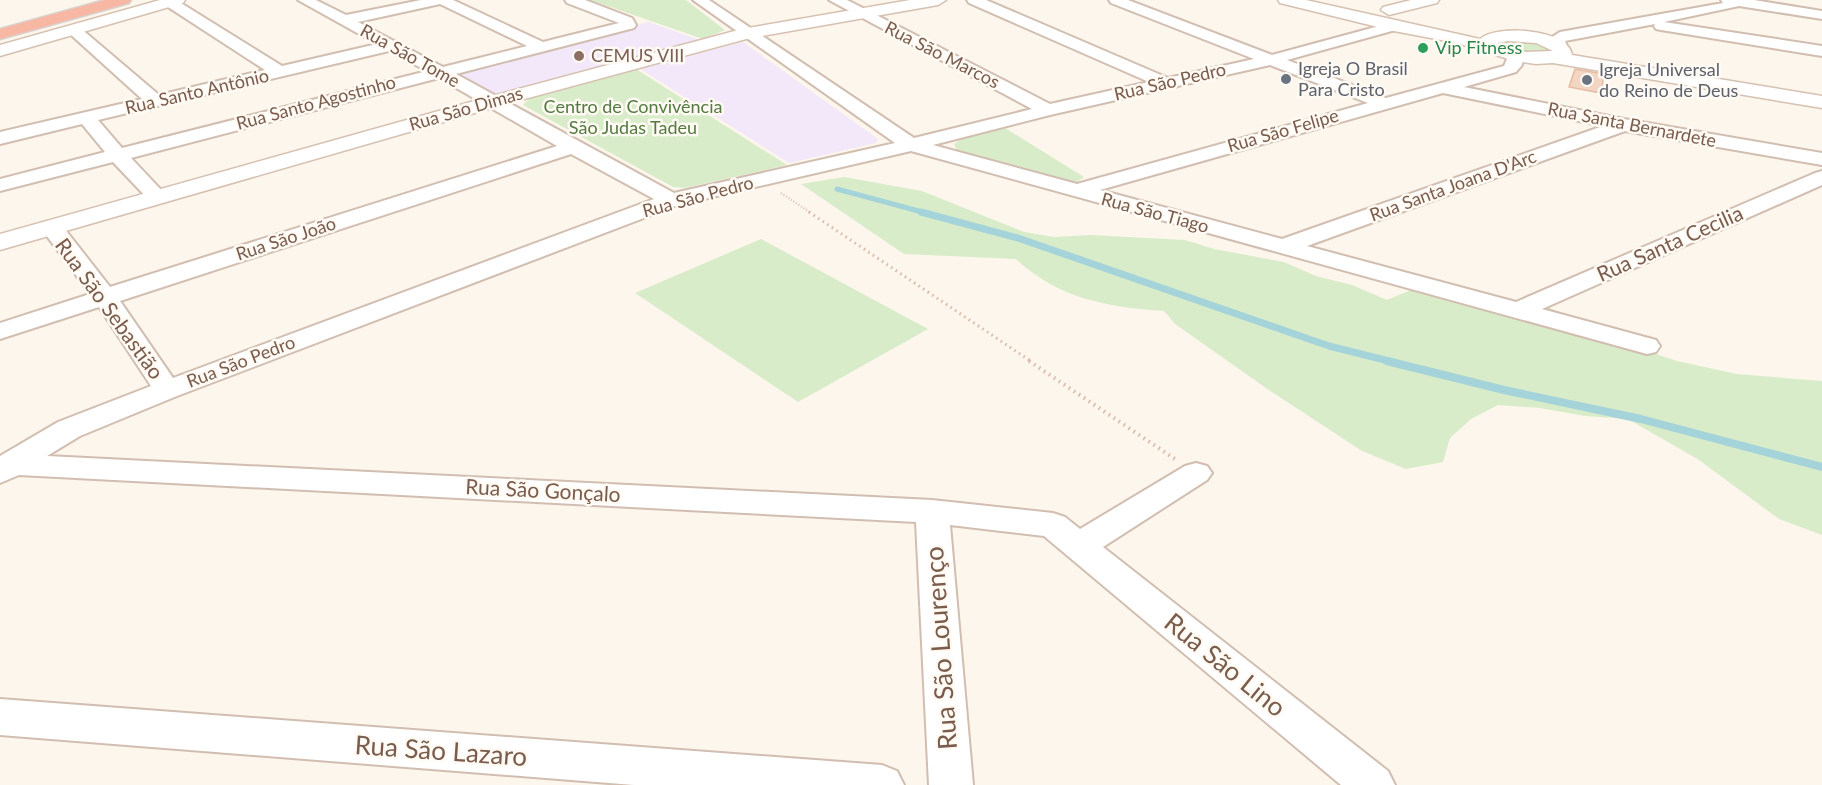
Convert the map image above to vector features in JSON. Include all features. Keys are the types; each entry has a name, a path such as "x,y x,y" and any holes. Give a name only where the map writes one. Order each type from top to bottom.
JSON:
{"highway":[{"path":"0,25 91,0"},
{"path":"0,34 123,0"}],"street":[{"name":"Rua São Tome","path":"306,0 393,45 437,72 671,200"},
{"path":"344,20 441,0 541,47"},
{"name":"Rua Santo Agostinho","path":"0,184 629,25 627,21 572,0"},
{"name":"Rua São Tiago","path":"700,0 911,145 1647,346"},
{"name":"Rua São Marcos","path":"836,0 1048,110"},
{"name":"Rua São Dimas","path":"0,242 492,102 748,33 938,0"},
{"path":"974,0 1165,83"},
{"path":"1116,0 1383,103"},
{"path":"1286,0 1542,40 1556,52 1822,102"},
{"path":"1316,0 1471,36 1500,50 1556,52 1650,65 1822,95"},
{"path":"1343,0 1393,18 1431,0"},
{"path":"0,51 174,1 279,72"},
{"path":"1556,52 1554,41 1560,37 1726,6 1732,1 1822,15"},
{"name":"Rua São Pedro","path":"4,467 69,429 671,200 1269,60 1393,18"},
{"path":"1641,23 1822,51"},
{"path":"74,30 155,101"},
{"path":"1500,50 1488,40 1519,36"},
{"name":"Rua Santo Antônio","path":"3,133 87,118 393,45"},
{"name":"Rua São Felipe","path":"1074,191 1510,69 1515,61 1500,50"},
{"name":"Rua Santa Bernardete","path":"1442,88 1624,125 1822,159"},
{"path":"87,118 117,155 157,197"},
{"name":"Rua Santa Joana D'Arc","path":"1282,247 1624,125"},
{"name":"Rua São João","path":"0,332 572,147"},
{"name":"Rua Santa Cecilia","path":"1517,311 1822,177"},
{"name":"Rua São Sebastião","path":"52,228 105,297 167,390"},
{"name":"Rua São Gonçalo","path":"4,467 932,511 1053,525 1078,546"},
{"path":"1078,546 1196,473"},
{"name":"Rua São Lourenço","path":"932,511 951,785"},
{"name":"Rua São Lino","path":"1078,546 1373,785"},
{"name":"Rua São Lazaro","path":"0,717 882,785"}],"path":[{"path":"764,179 772,187 1196,473"}],"shaded area":[{"name":"CEMUS VIII","path":"649,22 700,40 509,94 496,95 452,72"},
{"path":"743,42 878,139 876,143 789,163 640,69"}],"green space":[{"path":"590,0 686,0 725,30 703,39"},
{"path":"1503,41 1535,42 1550,51 1524,53 1500,44"},
{"name":"Centro de Convivência São Judas Tadeu","path":"636,69 787,165 685,188 673,187 523,105 530,98"},
{"path":"1005,128 1084,177 1071,186 958,153 954,144 963,138"},
{"path":"844,177 922,191 1024,232 1054,237 1090,235 1185,240 1214,249 1284,262 1316,276 1352,285 1387,300 1411,290 1414,282 1550,308 1638,348 1677,361 1737,374 1822,381 1822,535 1779,519 1699,460 1628,419 1498,405 1471,419 1450,438 1443,462 1406,469 1362,451 1266,388 1175,324 1164,311 1123,307 1085,299 1049,283 1032,273 1016,259 904,254 801,184"},
{"path":"761,239 928,329 798,402 635,293"}],"building":[{"name":"Igreja Universal do Reino de Deus","path":"1575,69 1604,74 1601,93 1569,87"}],"waterway":[{"path":"837,189 926,213"},
{"path":"921,212 1018,238 1329,346 1393,362"},
{"path":"1387,361 1504,390 1641,419 1822,467"}],"place":[{"name":"Vip Fitness","path":"1423,48"},
{"name":"CEMUS VIII","path":"579,56"},
{"name":"Igreja O Brasil Para Cristo","path":"1286,79"},
{"name":"Igreja Universal do Reino de Deus","path":"1587,80"}]}
